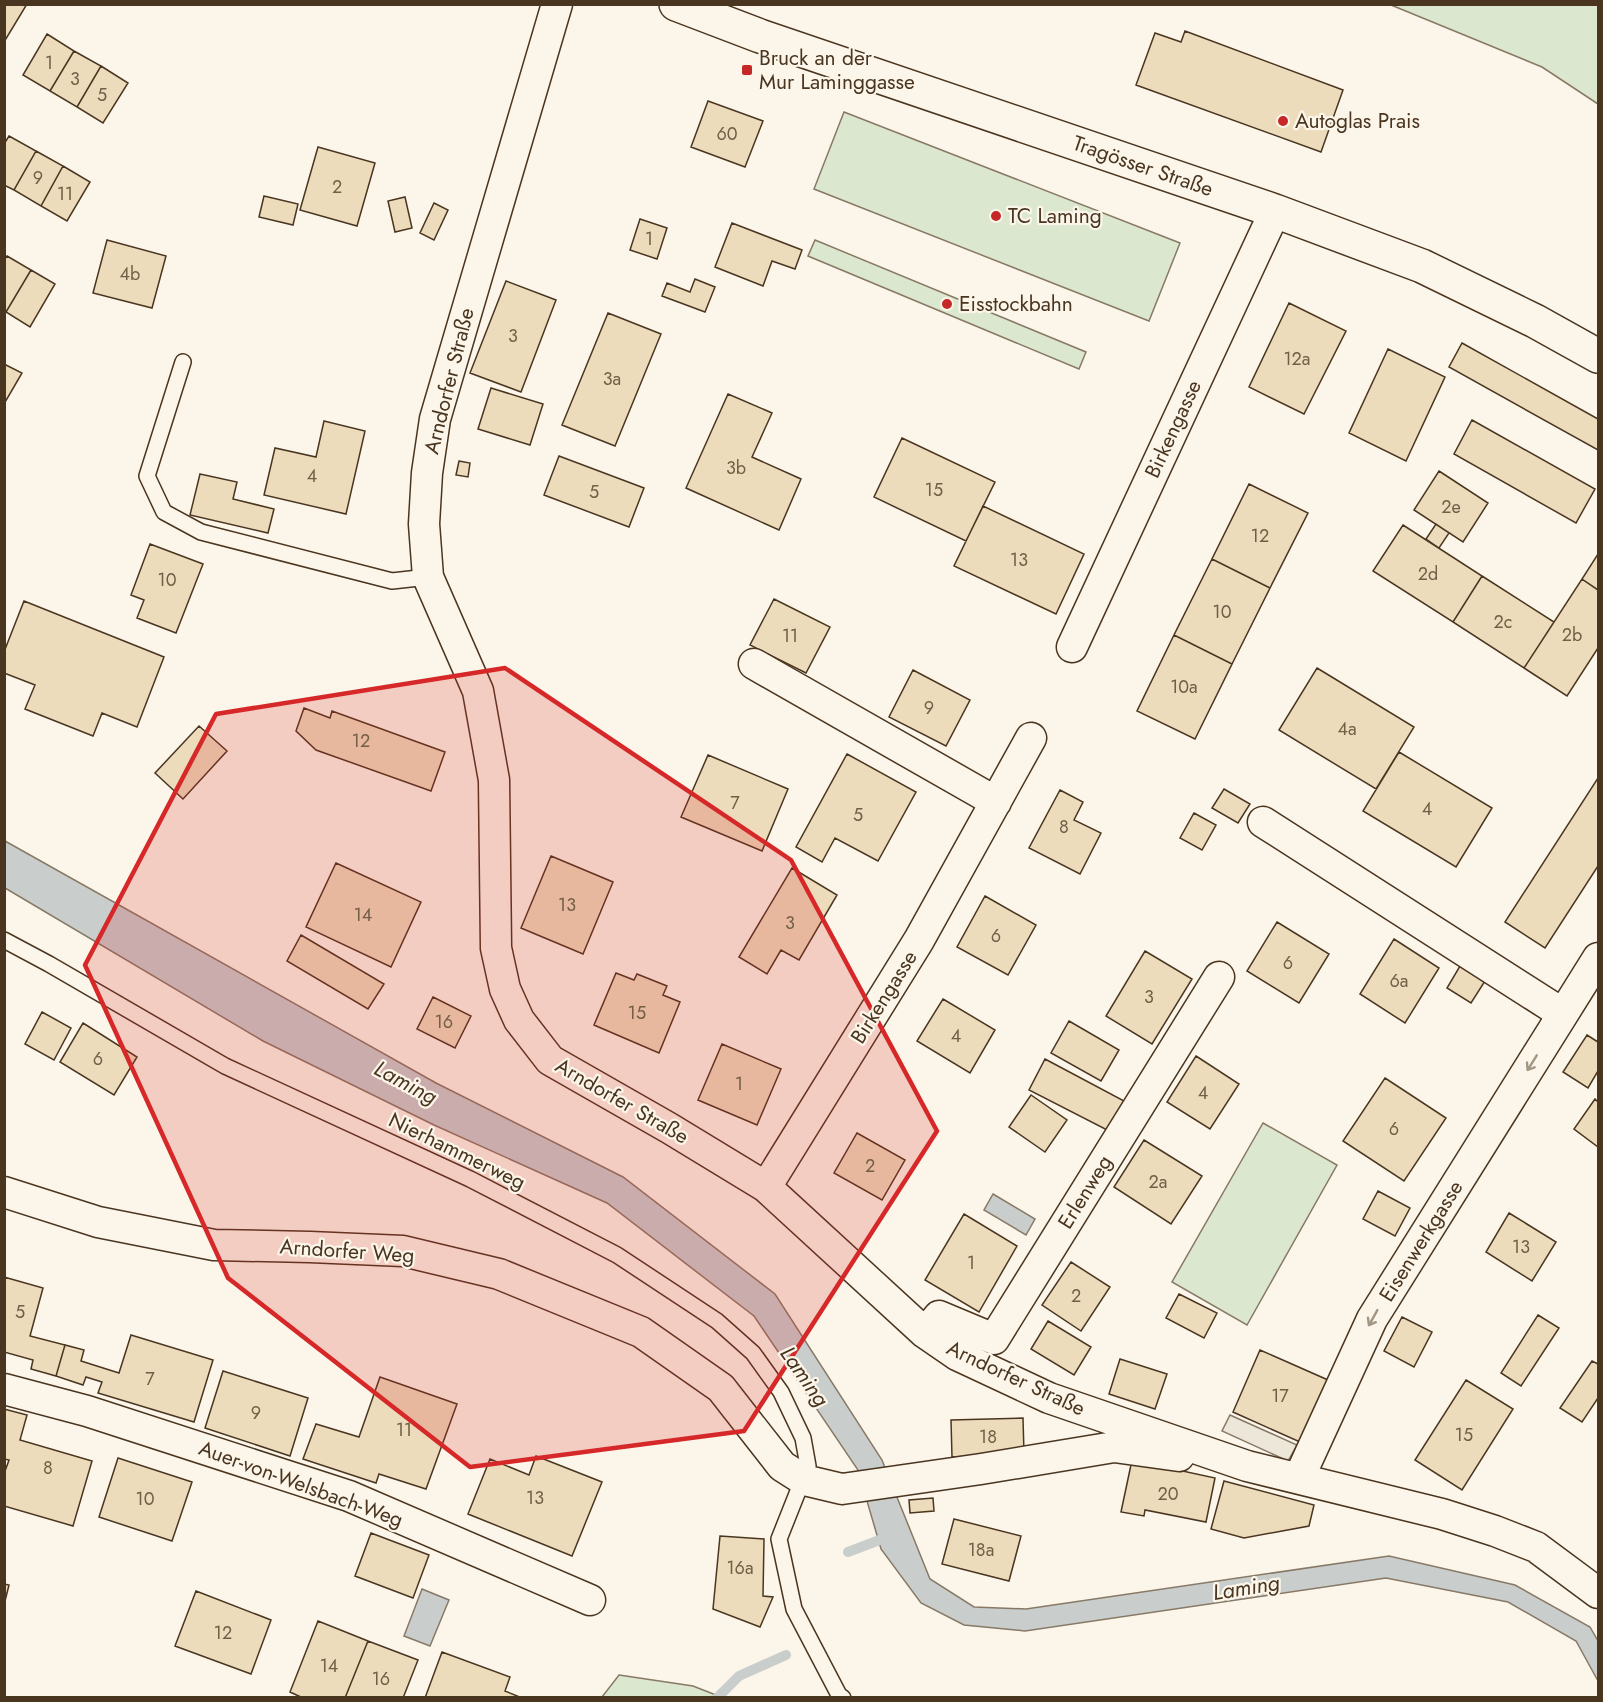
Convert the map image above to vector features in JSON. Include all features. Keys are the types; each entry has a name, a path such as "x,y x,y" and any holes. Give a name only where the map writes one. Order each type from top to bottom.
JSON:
{"main road":[{"name":"Tragösser Straße","path":"676,4 771,40 1275,211 1422,266 1535,321 1599,356"}],"street":[{"name":"Arndorfer Straße","path":"557,4 435,419 427,473 424,524 428,577 478,691 494,780 496,948 505,989 519,1020 549,1060 669,1128 766,1187 925,1333 957,1355 1049,1398 1247,1466 1442,1515 1495,1531 1536,1547 1599,1593"},
{"name":"Birkengasse","path":"1072,647 1275,211"},
{"path":"754,664 996,802"},
{"name":"Birkengasse","path":"766,1187 919,940 1031,738"},
{"path":"1263,822 1563,1014"},
{"name":"Eisenwerkgasse","path":"1299,1478 1372,1319 1599,958"},
{"name":"Erlenweg","path":"925,1333 939,1316 994,1338 1219,977"},
{"name":"Arndorfer Weg","path":"4,1192 98,1222 214,1245 403,1251 499,1274 640,1332 720,1388 782,1466 804,1480 842,1489 1114,1447 1247,1466"},
{"name":"Auer-von-Welsbach-Weg","path":"4,1389 87,1411 349,1496 590,1600"}],"lane":[{"path":"183,362 147,476 164,512 201,532 392,581 428,577"},
{"name":"Nierhammerweg","path":"4,940 225,1066 470,1179 617,1255 717,1321 753,1353 781,1392 803,1438 808,1466 804,1480"},
{"path":"804,1480 780,1539 794,1609 839,1695 843,1698"}],"highlighted area":[{"path":"505,668 791,860 937,1131 744,1431 470,1467 228,1278 85,965 216,714"}],"green space":[{"path":"1391,5 1598,5 1598,104 1542,67"},
{"name":"TC Laming","path":"844,112 1180,243 1149,321 814,189"},
{"name":"Eisstockbahn","path":"815,240 1086,352 1079,369 808,256"},
{"path":"1263,1123 1337,1165 1247,1325 1172,1282"},
{"path":"619,1675 693,1686 721,1697 602,1697"}],"shaded area":[{"path":"1230,1415 1297,1445 1288,1461 1222,1431"}],"water":[{"name":"Laming","path":"5,841 436,1083 623,1177 775,1294 882,1460 930,1579 974,1607 1026,1609 1389,1556 1515,1585 1590,1627 1598,1641 1598,1681 1576,1641 1508,1602 1386,1578 1025,1631 964,1625 921,1603 881,1549 858,1470 754,1316 607,1203 434,1125 263,1041 5,888"},
{"path":"993,1194 1035,1219 1026,1235 984,1210"},
{"path":"422,1589 449,1600 430,1646 404,1636"}],"building":[{"path":"4,4 27,4 4,42"},
{"name":"Autoglas Prais","path":"1185,31 1343,90 1321,152 1136,85 1155,33 1181,42"},
{"path":"47,34 74,51 50,91 23,75"},
{"path":"74,51 101,66 77,107 50,91"},
{"path":"101,66 128,83 103,123 77,107"},
{"path":"708,101 763,121 745,167 691,147"},
{"path":"9,136 36,151 14,190 4,185 4,144"},
{"path":"318,147 375,163 357,226 300,210"},
{"path":"36,151 63,166 41,206 14,190"},
{"path":"63,166 90,182 67,221 41,206"},
{"path":"264,196 298,204 293,225 259,217"},
{"path":"405,197 412,228 395,232 388,201"},
{"path":"434,203 448,210 434,240 420,233"},
{"path":"640,219 667,228 657,259 630,250"},
{"path":"732,223 802,250 795,269 772,261 763,286 715,267"},
{"path":"107,240 166,256 152,308 93,293"},
{"path":"7,256 31,270 6,312 4,311 4,260"},
{"path":"31,270 55,284 30,327 6,312"},
{"path":"695,279 715,287 705,312 662,296 667,283 690,292"},
{"path":"506,281 556,300 521,392 470,373"},
{"path":"1289,303 1346,331 1304,414 1249,387"},
{"path":"608,313 661,334 615,446 562,425"},
{"path":"1462,343 1598,419 1598,450 1449,367"},
{"path":"1388,349 1445,377 1406,461 1349,433"},
{"path":"4,364 22,373 4,404"},
{"path":"491,388 543,404 530,445 478,429"},
{"path":"728,394 772,413 752,457 801,479 779,530 686,488"},
{"path":"1472,420 1595,489 1576,523 1454,454"},
{"path":"324,421 365,431 346,514 264,495 275,448 316,457"},
{"path":"902,438 995,482 966,541 874,497"},
{"path":"559,456 644,488 629,527 544,495"},
{"path":"459,461 470,463 468,477 456,475"},
{"path":"1439,471 1488,503 1463,542 1414,510"},
{"path":"200,474 237,482 233,499 274,509 268,533 190,515"},
{"path":"1249,484 1308,513 1270,588 1212,559"},
{"path":"983,506 1084,554 1056,614 954,566"},
{"path":"1436,524 1449,533 1439,548 1426,539"},
{"path":"1403,525 1482,576 1453,622 1373,571"},
{"path":"150,544 203,564 176,633 137,618 144,600 131,595"},
{"path":"1598,554 1598,590 1582,579"},
{"path":"1212,559 1270,588 1232,664 1174,635"},
{"path":"1482,576 1554,622 1524,668 1453,622"},
{"path":"1582,579 1598,590 1598,648 1567,696 1524,668"},
{"path":"774,599 830,627 806,673 750,645"},
{"path":"24,601 164,657 137,727 102,713 93,736 25,709 35,685 4,673 4,652"},
{"path":"1174,635 1232,664 1195,739 1137,711"},
{"path":"1317,668 1414,727 1376,789 1279,730"},
{"path":"913,670 970,700 946,746 889,717"},
{"path":"304,708 330,718 332,711 445,752 431,791 316,750 296,731"},
{"path":"199,726 227,751 183,799 155,773"},
{"path":"1399,752 1492,808 1456,867 1363,811"},
{"path":"847,754 916,792 878,861 835,838 822,862 796,847"},
{"path":"708,755 788,789 762,851 681,817"},
{"path":"1598,778 1598,866 1545,948 1505,922"},
{"path":"1224,789 1250,804 1238,823 1212,808"},
{"path":"1060,790 1083,802 1074,820 1101,833 1080,874 1029,848"},
{"path":"1194,813 1216,825 1202,850 1180,838"},
{"path":"551,856 613,882 583,954 521,928"},
{"path":"336,863 421,902 391,967 306,927"},
{"path":"792,868 837,895 799,960 781,950 767,974 739,957"},
{"path":"985,896 1036,925 1008,975 957,947"},
{"path":"1277,922 1329,954 1299,1003 1247,971"},
{"path":"301,935 384,984 368,1009 287,961"},
{"path":"1394,939 1439,968 1405,1023 1360,994"},
{"path":"1145,951 1192,979 1152,1044 1106,1016"},
{"path":"1460,966 1485,981 1471,1003 1447,988"},
{"path":"616,973 634,980 637,974 667,986 663,995 680,1002 659,1053 594,1025"},
{"path":"433,997 471,1016 455,1048 417,1029"},
{"path":"943,999 995,1030 970,1073 917,1041"},
{"path":"42,1012 71,1028 54,1060 25,1044"},
{"path":"1069,1021 1119,1050 1101,1081 1051,1053"},
{"path":"83,1023 137,1057 114,1095 60,1062"},
{"path":"1587,1035 1598,1042 1598,1071 1588,1088 1563,1072"},
{"path":"722,1044 781,1069 757,1125 698,1100"},
{"path":"1196,1056 1239,1084 1210,1129 1167,1102"},
{"path":"1045,1059 1126,1102 1111,1132 1029,1090"},
{"path":"1385,1078 1446,1118 1404,1181 1343,1141"},
{"path":"1031,1095 1067,1120 1045,1152 1009,1127"},
{"path":"1595,1099 1598,1102 1598,1147 1574,1129"},
{"path":"857,1133 905,1160 882,1200 834,1173"},
{"path":"1144,1140 1202,1176 1171,1224 1114,1187"},
{"path":"1378,1191 1410,1208 1395,1236 1363,1219"},
{"path":"1509,1213 1556,1242 1532,1281 1486,1252"},
{"path":"964,1214 1017,1246 979,1312 925,1280"},
{"path":"1071,1262 1110,1287 1081,1331 1042,1305"},
{"path":"4,1277 43,1288 30,1336 65,1345 56,1376 31,1369 33,1360 4,1352"},
{"path":"1179,1294 1217,1313 1204,1338 1166,1318"},
{"path":"1538,1315 1559,1328 1521,1386 1501,1373"},
{"path":"1402,1317 1432,1332 1414,1367 1384,1351"},
{"path":"1048,1321 1091,1347 1074,1375 1031,1349"},
{"path":"131,1335 213,1360 194,1422 98,1393 102,1382 86,1377 83,1385 56,1376 65,1345 84,1350 81,1361 119,1373"},
{"path":"1260,1350 1328,1380 1300,1442 1233,1412"},
{"path":"1120,1359 1167,1374 1155,1409 1109,1394"},
{"path":"1592,1361 1598,1364 1598,1398 1582,1422 1560,1408"},
{"path":"223,1371 308,1398 290,1456 205,1428"},
{"path":"380,1377 457,1404 426,1489 379,1474 376,1483 303,1459 316,1424 359,1437"},
{"path":"1466,1380 1513,1409 1462,1490 1415,1460"},
{"path":"4,1409 27,1415 20,1440 92,1461 73,1526 4,1506 4,1474 9,1460 4,1459"},
{"path":"1023,1418 1024,1454 952,1457 951,1420"},
{"path":"536,1456 602,1482 572,1556 468,1514 490,1459 529,1475"},
{"path":"118,1458 192,1482 172,1541 99,1517"},
{"path":"1132,1460 1215,1478 1206,1522 1145,1510 1144,1516 1121,1512"},
{"path":"1224,1481 1314,1505 1309,1526 1244,1538 1211,1529"},
{"path":"933,1498 934,1511 910,1513 909,1500"},
{"path":"954,1519 1021,1536 1009,1581 942,1564"},
{"path":"371,1533 429,1555 413,1598 355,1576"},
{"path":"720,1536 764,1539 763,1596 773,1597 760,1627 713,1609"},
{"path":"4,1584 9,1585 4,1605"},
{"path":"196,1591 271,1620 251,1674 175,1646"},
{"path":"318,1621 368,1641 345,1698 303,1698 290,1692"},
{"path":"368,1641 418,1660 403,1698 345,1698"},
{"path":"442,1652 510,1677 505,1691 522,1698 425,1698"}],"waterway":[{"path":"848,1552 890,1536"},
{"path":"717,1698 739,1676 786,1655"}],"place":[{"name":"Bruck an der Mur Laminggasse","path":"747,70"},
{"name":"Autoglas Prais","path":"1283,121"},
{"name":"TC Laming","path":"996,216"},
{"name":"Eisstockbahn","path":"947,304"}]}
